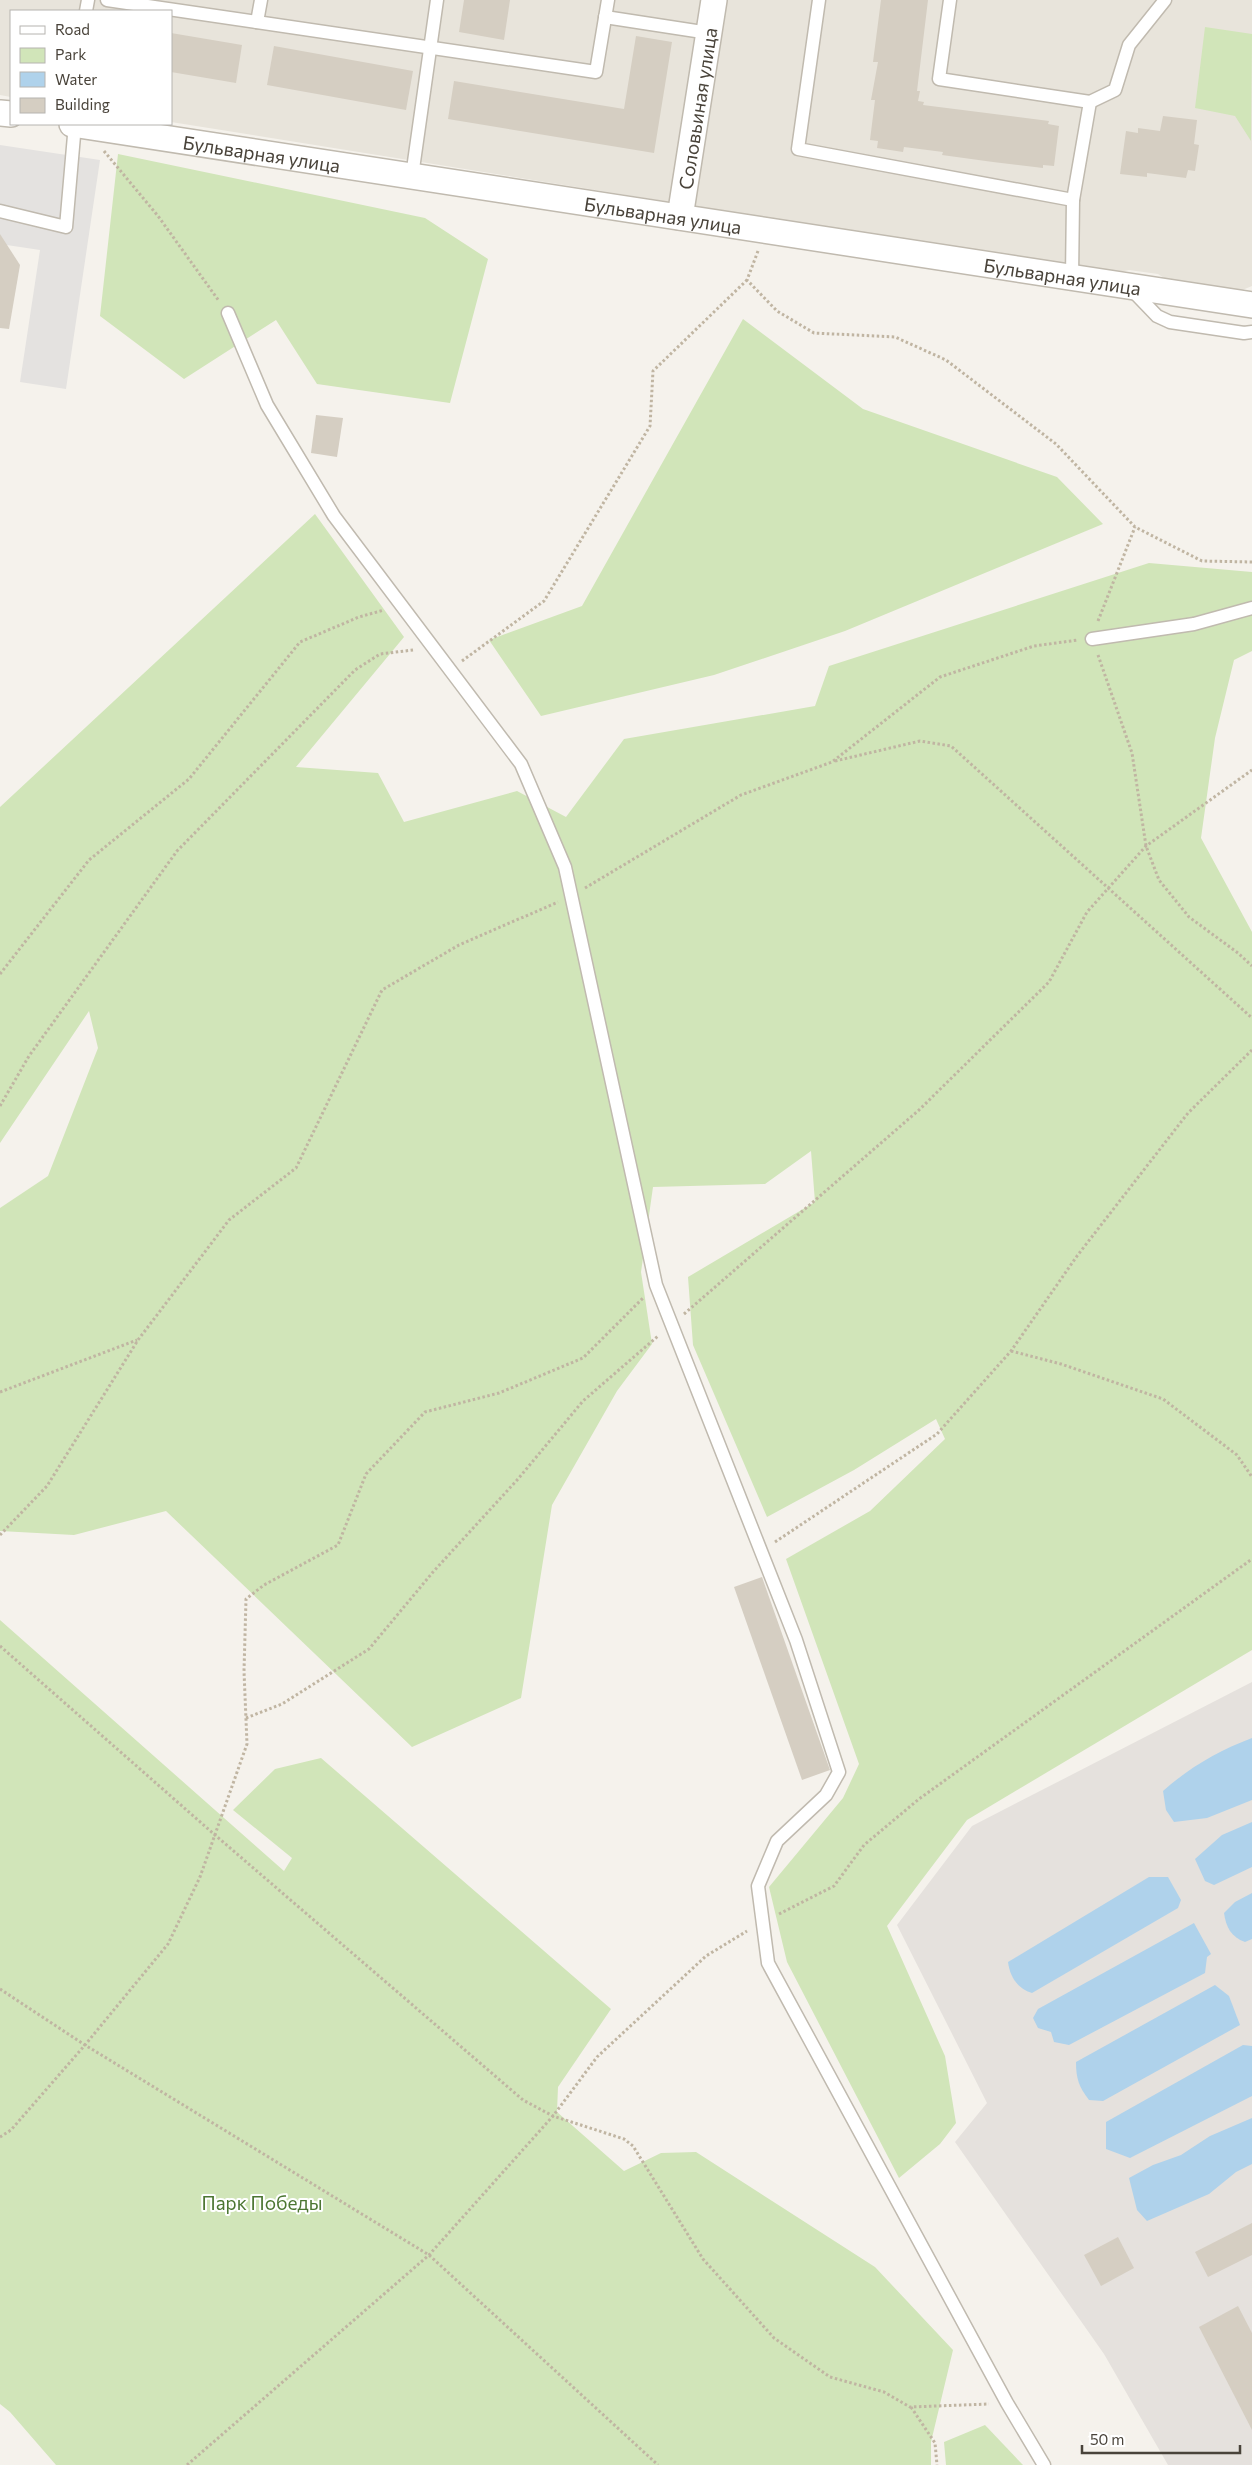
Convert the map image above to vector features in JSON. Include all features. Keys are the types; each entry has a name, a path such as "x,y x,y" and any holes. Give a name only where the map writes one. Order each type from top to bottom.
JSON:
{"street":[{"name":"Соловьиная улица","path":"680,218 714,0"},
{"name":"Бульварная улица","path":"80,125 1130,288 1252,305"}],"lane":[{"path":"107,0 596,72 608,0"},
{"path":"257,22 261,0"},
{"path":"412,176 438,0"},
{"path":"819,0 798,149 1074,200"},
{"path":"950,0 938,79 1090,102 1115,90 1129,44 1165,0"},
{"path":"605,17 709,33"},
{"path":"1072,278 1074,200 1090,102"},
{"path":"0,211 66,226 74,125"},
{"path":"1130,288 1157,316 1170,322 1244,333 1252,332"},
{"path":"228,313 271,413 334,516 521,764 565,867 656,1285 796,1640 840,1772 826,1795 777,1841 758,1886 768,1963 1007,2404 1044,2465"},
{"path":"1092,638 1194,624 1252,608"}],"path":[{"path":"99,128 98,144 158,216 228,313"},
{"path":"450,670 544,600 650,426 653,371 747,280 766,231"},
{"path":"747,280 777,311 814,333 895,337 946,360 1056,444 1135,527 1202,561 1252,562"},
{"path":"1135,527 1092,638 1132,752 1146,846 1159,880 1189,917 1238,953 1252,966"},
{"path":"0,974 89,860 189,780 300,642 359,617 401,605"},
{"path":"832,762 940,677 1034,646 1092,638"},
{"path":"0,1106 29,1056 177,851 355,670 380,654 408,650 436,651"},
{"path":"0,1535 47,1486 138,1340 229,1220 296,1168 382,990 459,945 571,896 741,795 832,762 920,741 951,746 1252,1018"},
{"path":"246,1718 282,1704 369,1650 433,1572 518,1479 583,1401 919,1110 1049,982 1087,912 1146,846 1252,770"},
{"path":"762,1551 937,1434 1012,1351 1077,1256 1188,1113 1252,1050"},
{"path":"0,2137 11,2130 85,2045 168,1944 200,1878 247,1744 246,1600 264,1585 338,1545 366,1474 424,1412 499,1393 583,1358 656,1285"},
{"path":"0,1392 138,1340"},
{"path":"1012,1351 1061,1364 1163,1399 1237,1454 1252,1477"},
{"path":"187,2465 429,2255 553,2116 597,2057 706,1956 762,1922 834,1886 864,1845 919,1799 1252,1559"},
{"path":"0,1646 215,1835 523,2100 553,2116 624,2140 633,2146 703,2259 774,2338 830,2377 884,2392 910,2407 935,2443 937,2465"},
{"path":"0,1990 85,2045 429,2255 658,2465"},
{"path":"910,2407 1007,2404"}],"shaded area":[{"path":"0,0 1252,0 1252,286 1235,293 1170,282 1158,274 1129,270 1114,273 172,122 172,10 10,10 10,97 0,95"},
{"path":"0,145 100,160 66,389 20,382 40,250 0,244"},
{"path":"1252,1682 1252,2465 1168,2465 1104,2354 955,2142 987,2103 897,1925 972,1826"}],"green space":[{"path":"1205,27 1252,34 1251,141 1235,116 1195,108"},
{"path":"118,154 425,218 488,259 450,403 317,384 276,320 184,379 100,316"},
{"path":"743,319 863,409 1057,477 1103,524 845,631 714,675 541,716 489,640 582,606"},
{"path":"315,514 404,637 296,767 378,773 404,822 517,791 566,817 624,739 815,706 829,666 1149,563 1252,572 1252,651 1234,660 1215,738 1201,838 1252,932 1252,1650 967,1820 887,1926 945,2056 956,2123 940,2144 899,2178 787,1962 769,1887 843,1798 859,1764 786,1559 870,1511 945,1439 936,1419 854,1470 767,1517 693,1345 688,1277 815,1202 811,1151 765,1184 653,1187 641,1272 652,1344 617,1391 552,1505 521,1698 412,1747 166,1511 74,1535 0,1531 0,1208 48,1176 98,1048 89,1011 0,1143 0,807"},
{"name":"Парк Победы","path":"0,1620 284,1871 292,1858 233,1810 275,1769 321,1758 611,2009 558,2087 557,2112 624,2171 661,2153 696,2152 875,2267 953,2350 931,2442 931,2465 56,2465 10,2412 0,2404"},
{"path":"985,2425 1023,2465 946,2465 944,2442"}],"water":[{"path":"1252,1738 1252,1800 1207,1818 1174,1822 1166,1810 1163,1791 1205,1760"},
{"path":"1252,1822 1252,1867 1214,1885 1205,1881 1195,1859 1222,1835"},
{"path":"1149,1877 1168,1877 1181,1900 1178,1908 1032,1993 1018,1985 1010,1972 1008,1962"},
{"path":"1252,1893 1252,1939 1245,1942 1230,1931 1224,1913 1235,1902"},
{"path":"1194,1923 1211,1954 1207,1957 1205,1973 1069,2045 1054,2042 1051,2032 1038,2028 1033,2018 1038,2009"},
{"path":"1215,1985 1229,1996 1240,2025 1103,2101 1089,2100 1079,2082 1076,2062"},
{"path":"1243,2045 1252,2046 1252,2096 1130,2158 1106,2149 1106,2122"},
{"path":"1252,2118 1252,2164 1236,2172 1209,2194 1147,2221 1137,2210 1129,2178 1153,2165 1181,2155 1210,2136"}],"building":[{"path":"464,0 510,0 504,40 459,32"},
{"path":"881,0 928,0 917,91 920,91 918,101 924,102 923,105 1049,121 1048,124 1059,126 1054,166 1043,165 1043,168 993,162 942,155 943,152 904,147 903,152 877,148 878,141 870,140 875,100 871,100 878,62 873,62"},
{"path":"172,33 242,45 236,83 172,72"},
{"path":"636,36 672,42 654,153 448,119 454,81 624,109"},
{"path":"274,46 413,71 406,110 267,85"},
{"path":"1163,116 1197,120 1194,144 1199,145 1195,171 1188,170 1186,178 1147,173 1147,177 1120,174 1126,131 1138,133 1138,128 1160,131"},
{"path":"0,234 20,265 9,329 0,328"},
{"path":"316,415 343,418 337,457 311,453"},
{"path":"762,1577 830,1770 802,1780 734,1587"},
{"path":"1252,2223 1252,2255 1208,2277 1195,2252"},
{"path":"1118,2237 1134,2268 1101,2286 1084,2255"},
{"path":"1238,2306 1252,2333 1252,2430 1199,2327"}]}
